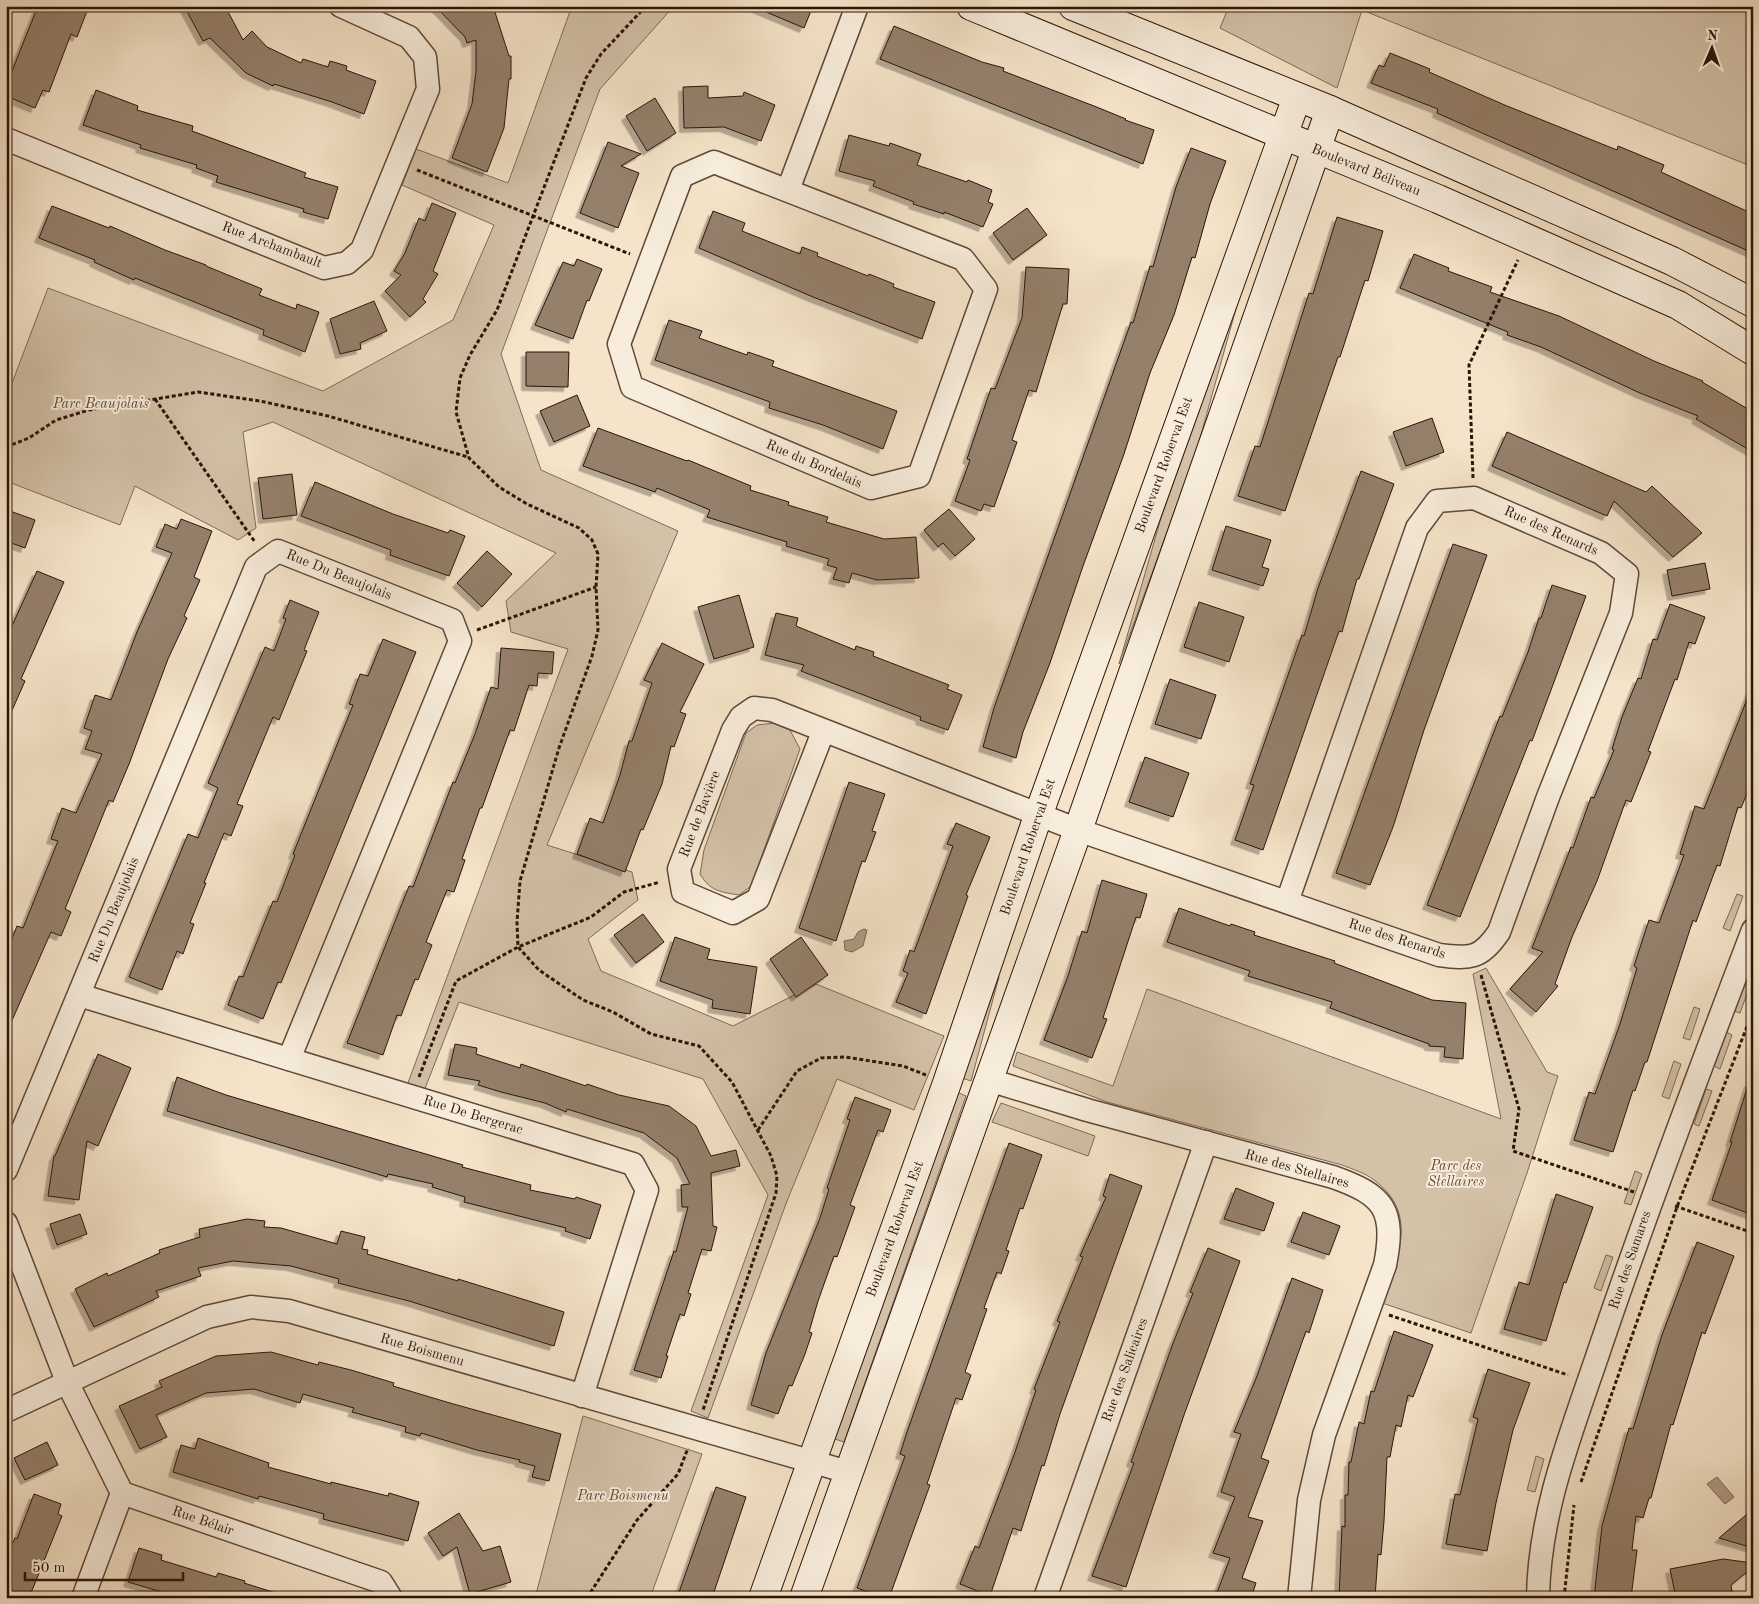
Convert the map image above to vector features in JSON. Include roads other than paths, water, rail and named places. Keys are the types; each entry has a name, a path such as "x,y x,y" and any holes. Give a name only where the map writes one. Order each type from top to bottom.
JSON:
{"street":[{"name":"Rue Archambault","path":"6,139 324,268 347,264 362,250 428,89 425,57 409,37 341,6"},
{"path":"788,190 857,6"},
{"name":"Boulevard Béliveau","path":"971,6 1438,199 1678,305 1753,351"},
{"path":"1073,6 1330,110 1672,261 1753,303"},
{"name":"Boulevard Roberval Est","path":"763,1598 947,1083 1038,816 1297,97"},
{"path":"804,1598 1078,830 1330,110"},
{"name":"Rue du Bordelais","path":"714,162 788,190 964,260 986,289 919,476 871,488 632,387 619,344 682,176 714,162"},
{"name":"Rue des Renards","path":"1078,830 1439,955 1461,958 1475,955 1488,948 1499,932 1548,797 1621,613 1627,574 1602,553 1474,498 1437,501 1417,528 1287,902"},
{"name":"Rue Du Beaujolais","path":"6,1170 256,567 278,551 452,620 460,641 289,1059"},
{"name":"Rue de Bavière","path":"823,732 758,899 733,913 683,892 679,869 733,730 741,717 754,708 772,710 823,732 1078,830"},
{"name":"Rue des Samares","path":"1538,1598 1538,1574 1552,1491 1651,1198 1753,930"},
{"name":"Rue De Bergerac","path":"79,995 633,1164 647,1190 582,1396"},
{"name":"Rue des Stellaires","path":"989,1080 1087,1110 1341,1180 1366,1190 1378,1200 1390,1228 1385,1265 1324,1435 1316,1466 1310,1500 1300,1598"},
{"name":"Rue des Salicaires","path":"1045,1598 1206,1142"},
{"path":"6,1223 68,1384 122,1493 83,1598"},
{"name":"Rue Boismenu","path":"6,1411 68,1384 207,1317 251,1307 289,1311 848,1472"},
{"name":"Rue Bélair","path":"122,1493 381,1582 391,1598"}],"park label":[{"name":"Parc Beaujolais","path":"101,404"},
{"name":"Parc des Stellaires","path":"1456,1174"},
{"name":"Parc Boismenu","path":"623,1496"}]}
